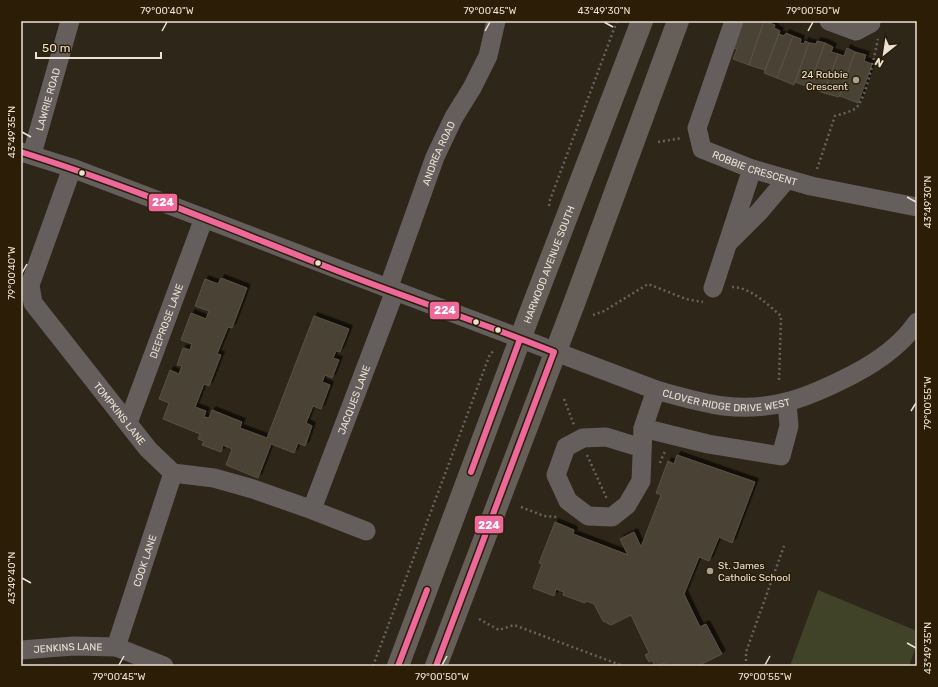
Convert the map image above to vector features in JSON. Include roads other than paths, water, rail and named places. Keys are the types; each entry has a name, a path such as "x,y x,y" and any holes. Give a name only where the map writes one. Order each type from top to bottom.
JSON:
{"main road":[{"name":"HARWOOD AVENUE SOUTH","path":"398,666 520,339 642,21"},
{"path":"436,666 678,21"}],"street":[{"name":"LAWRIE ROAD","path":"26,153 70,21"},
{"name":"ANDREA ROAD","path":"392,290 435,157 454,117 472,88 488,56 496,21"},
{"name":"ROBBIE CRESCENT","path":"734,21 697,128 702,149 752,169 811,186 917,207"},
{"path":"829,21 856,31 871,22"},
{"name":"CLOVER RIDGE DRIVE WEST","path":"26,153 72,168 332,269 392,290 656,390 724,406 756,406 787,403 818,393 865,368 914,334"},
{"name":"TOMPKINS LANE","path":"72,168 30,285 33,302 148,449 173,473"},
{"path":"713,288 752,169"},
{"path":"728,243 759,212 787,179"},
{"name":"DEEPROSE LANE","path":"128,423 204,218"},
{"name":"JACQUES LANE","path":"312,509 392,290"},
{"path":"642,448 606,437 580,440 566,447 556,475 568,501 588,516 612,517 627,505 641,481 643,428 656,390"},
{"path":"643,428 708,444 781,456 789,426 787,403"},
{"path":"173,473 219,480 253,489 312,509 366,531"},
{"name":"COOK LANE","path":"116,648 173,473"},
{"name":"JENKINS LANE","path":"21,650 74,646 116,648 164,666"}],"place":[{"name":"24 Robbie Crescent","path":"856,80"},
{"name":"St. James Catholic School","path":"710,571"}]}
